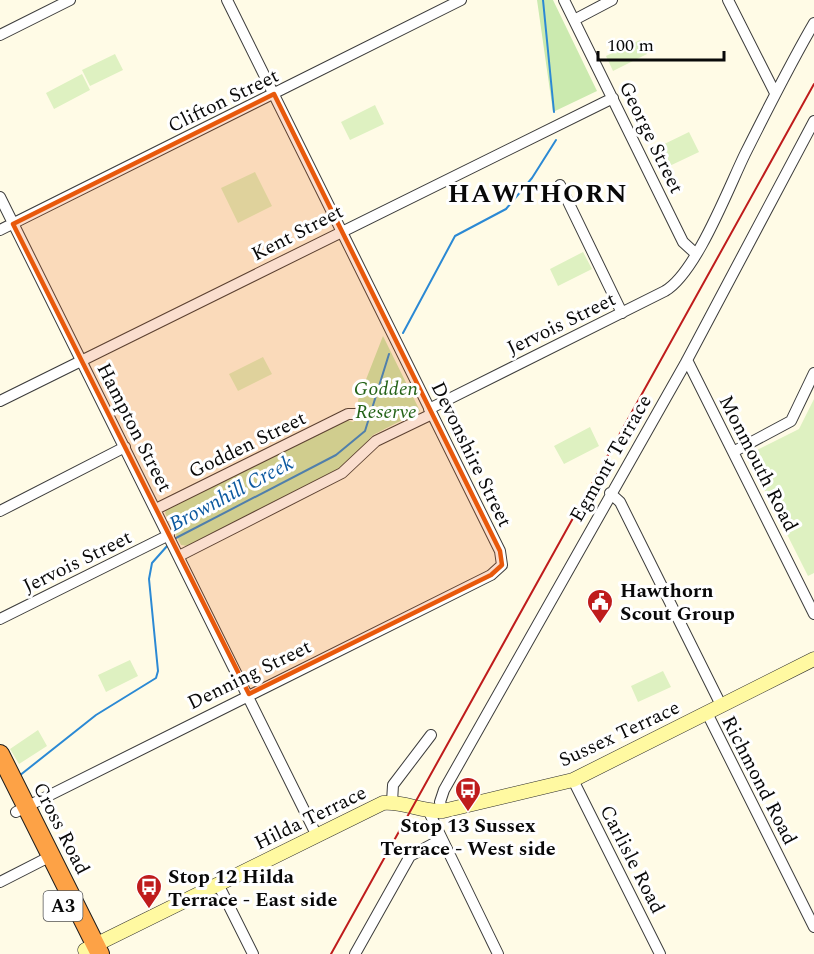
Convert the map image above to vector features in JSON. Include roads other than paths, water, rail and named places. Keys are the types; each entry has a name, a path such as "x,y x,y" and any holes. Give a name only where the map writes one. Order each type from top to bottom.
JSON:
{"highway":[{"name":"Cross Road","path":"0,754 6,782 92,951"}],"street":[{"path":"0,35 70,0"},
{"name":"Devonshire Street","path":"227,0 500,551 502,565 499,570"},
{"name":"Clifton Street","path":"0,230 461,0"},
{"name":"George Street","path":"564,0 683,242 696,254"},
{"path":"574,20 612,0"},
{"path":"728,0 776,93"},
{"name":"Jervois Street","path":"180,556 342,473 376,441 672,287 681,278 696,254 776,93 814,23"},
{"name":"Kent Street","path":"0,401 613,98"},
{"name":"Egmont Terrace","path":"436,811 444,790 687,360 814,121"},
{"path":"560,185 622,313"},
{"name":"Hampton Street","path":"0,197 249,694 317,836"},
{"name":"Monmouth Road","path":"687,360 814,614"},
{"path":"733,452 791,421 814,373"},
{"name":"Godden Street","path":"156,509 348,414 355,414"},
{"path":"0,511 125,447"},
{"name":"Richmond Road","path":"610,493 620,502 722,705"},
{"name":"Jervois Street","path":"0,619 171,539"},
{"name":"Denning Street","path":"21,809 499,570"},
{"name":"Sussex Terrace","path":"436,811 573,780 814,659"},
{"name":"Richmond Road","path":"707,713 814,927"},
{"name":"Hilda Terrace","path":"392,802 393,786 431,735"},
{"name":"Carlisle Road","path":"573,780 660,954"},
{"name":"Hilda Terrace","path":"92,951 218,884 376,806 392,802 436,811"},
{"path":"436,811 442,839 498,954"},
{"path":"354,954 410,856 442,839"},
{"path":"0,882 46,859"},
{"path":"218,884 253,954"}],"waterway":[{"name":"Brownhill Creek","path":"543,0 554,112"},
{"name":"Brownhill Creek","path":"403,333 455,236 506,209 532,178 556,140"},
{"name":"Brownhill Creek","path":"174,539 336,455 365,431 389,354"},
{"name":"Brownhill Creek","path":"19,776 96,715 156,678 158,671 149,579 152,563 168,545"}],"railway":[{"path":"331,954 814,84"}],"place":[{"name":"Hawthorn Scout Group","path":"600,625"},
{"name":"Stop 13 Sussex Terrace - West side","path":"468,813"},
{"name":"Stop 12 Hilda Terrace - East side","path":"149,910"}],"district":[{"name":"HAWTHORN","path":"538,193"}],"park label":[{"name":"Godden Reserve","path":"386,400"}]}
